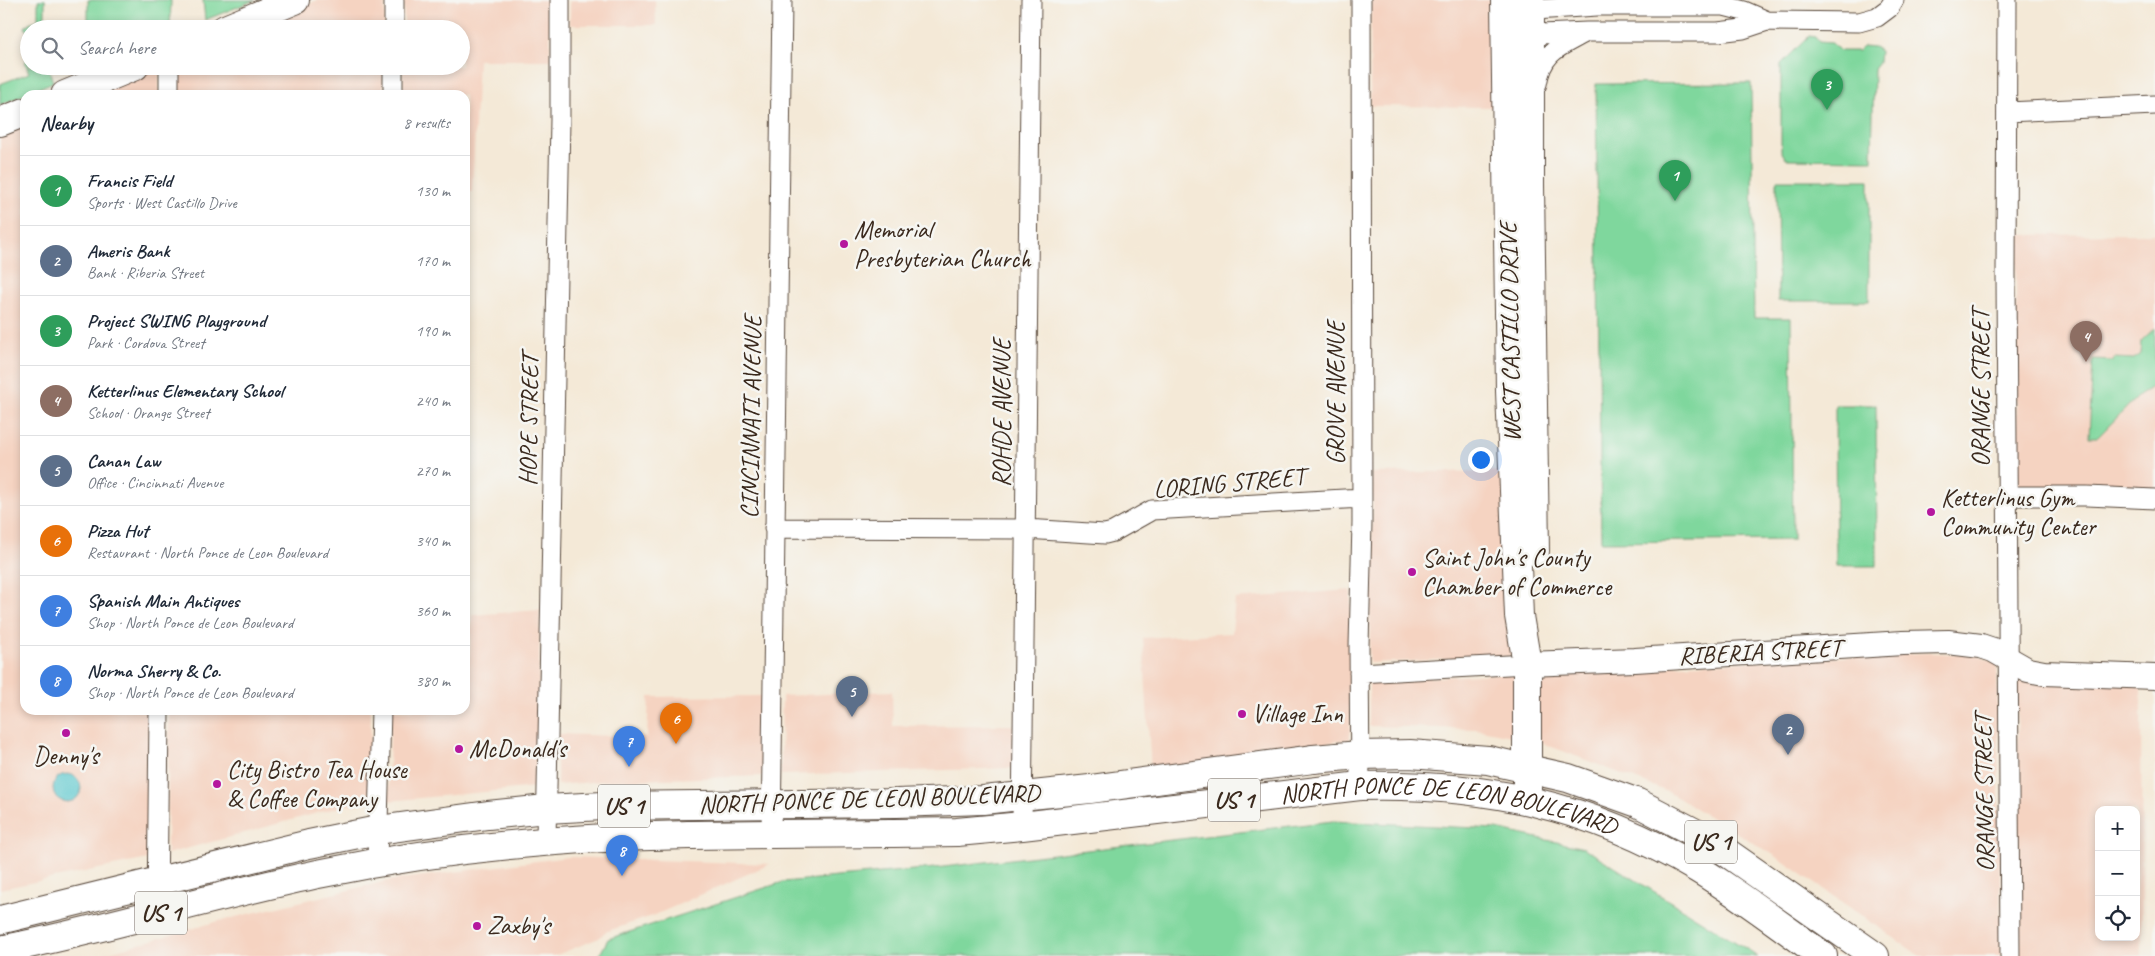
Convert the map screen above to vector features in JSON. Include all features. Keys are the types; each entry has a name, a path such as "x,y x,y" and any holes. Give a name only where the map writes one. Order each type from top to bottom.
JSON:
{"main road":[{"path":"247,20 296,0"},
{"name":"WEST CASTILLO DRIVE","path":"1517,15 1529,127 1535,617 1527,664"},
{"name":"WEST CASTILLO DRIVE","path":"1517,15 1510,391 1519,616 1527,664 1527,799"},
{"path":"77,90 113,75"},
{"path":"0,122 20,114"},
{"name":"NORTH PONCE DE LEON BOULEVARD","path":"0,920 309,844 378,830 546,809 660,804 897,803 1022,797 1313,759 1360,755 1444,755 1488,760 1568,778 1607,792 1673,821 1709,840 1875,956"},
{"name":"NORTH PONCE DE LEON BOULEVARD","path":"0,950 157,914 275,884 377,862 484,846 546,840 690,835 939,832 1022,826 1360,786 1402,784 1443,787 1527,799 1597,821 1666,851 1729,890 1823,956"}],"street":[{"path":"394,0 394,20"},
{"name":"HOPE STREET","path":"546,840 560,130 560,0"},
{"name":"CINCINNATI AVENUE","path":"771,834 782,0"},
{"name":"ROHDE AVENUE","path":"1022,826 1032,0"},
{"name":"GROVE AVENUE","path":"1360,786 1359,672 1362,498 1361,0"},
{"path":"1517,15 1587,32 1718,32 1743,29 1767,21 1859,22 1877,16 1889,8 1894,0"},
{"name":"ORANGE STREET","path":"2007,0 2007,659 2010,956"},
{"path":"1517,15 1580,3 1724,6 1744,11 1767,21"},
{"path":"1529,127 1539,68 1550,54 1587,32"},
{"path":"169,75 169,90"},
{"path":"393,90 394,75"},
{"path":"2007,112 2155,106"},
{"path":"2007,496 2087,496 2155,500"},
{"name":"LORING STREET","path":"774,528 1026,529 1105,534 1113,532 1152,510 1362,498"},
{"name":"RIBERIA STREET","path":"1359,672 1625,660 1903,643 1948,642 1981,646 1993,650 2028,670 2044,673 2155,677"},
{"path":"157,914 159,715"},
{"path":"377,862 381,715"}],"shaded area":[{"path":"318,0 385,0 384,20 270,20"},
{"path":"404,0 550,0 550,60 478,60 472,192 470,192 470,90 403,90 403,75 470,75 470,20 404,20"},
{"path":"570,0 655,0 656,25 570,25"},
{"path":"1371,0 1495,0 1496,107 1370,106"},
{"path":"134,75 159,75 159,90 99,90"},
{"path":"179,75 384,75 383,90 178,90"},
{"path":"20,123 20,715 149,715 148,859 0,889 0,131"},
{"path":"2155,234 2155,493 2017,489 2016,235"},
{"path":"1503,471 1515,656 1369,663 1373,505 1371,473"},
{"path":"1351,590 1350,739 1151,772 1143,638 1232,633 1235,599"},
{"path":"540,610 537,787 388,801 391,715 470,715 472,615"},
{"path":"1929,653 1975,655 1997,663 2001,956 1920,956 1774,855 1668,792 1537,741 1536,672"},
{"path":"1517,673 1517,737 1476,729 1369,726 1369,681"},
{"path":"2017,676 2141,685 2142,956 2020,956"},
{"path":"892,691 893,726 1014,725 1013,768 781,775 782,696"},
{"path":"763,696 762,776 604,781 557,785 557,734 647,737 649,697"},
{"path":"169,715 371,715 369,803 343,806 167,854"},
{"path":"568,857 770,864 655,915 605,932 599,938 554,956 96,956 219,921 387,881"}],"green space":[{"path":"38,0 45,0 45,20 38,20"},
{"path":"88,0 171,0 170,20 88,20"},
{"path":"203,0 255,0 205,20"},
{"path":"1809,36 1815,37 1819,42 1832,43 1840,51 1858,51 1863,46 1874,47 1880,51 1879,63 1874,69 1872,160 1786,159 1781,151 1781,64"},
{"path":"24,75 51,75 53,82 35,90 20,90 20,96 0,105 0,84"},
{"path":"1751,83 1754,318 1791,318 1793,540 1601,542 1596,84"},
{"path":"1777,180 1869,180 1869,301 1778,301"},
{"path":"2155,328 2155,385 2138,396 2098,437 2089,437 2093,360 2134,359 2140,354 2141,341"},
{"path":"1835,405 1876,405 1877,566 1836,566"},
{"path":"1333,821 1496,829 1584,848 1758,956 599,956 608,939 783,882 935,868"}],"water":[{"path":"67,774 77,778 81,788 77,798 67,802 57,798 53,788 57,778"}],"place":[{"name":"Project SWING Playground","path":"1827,110"},
{"name":"Francis Field","path":"1675,201"},
{"name":"Memorial Presbyterian Church","path":"844,244"},
{"name":"Ketterlinus Elementary School","path":"2086,362"},
{"name":"Ketterlinus Gym Community Center","path":"1931,512"},
{"name":"Saint John's County Chamber of Commerce","path":"1412,572"},
{"name":"Village Inn","path":"1242,714"},
{"name":"Canan Law","path":"852,717"},
{"name":"Denny's","path":"66,733"},
{"name":"Pizza Hut","path":"676,744"},
{"name":"McDonald's","path":"459,749"},
{"name":"Ameris Bank","path":"1788,755"},
{"name":"Spanish Main Antiques","path":"629,767"},
{"name":"City Bistro Tea House & Coffee Company","path":"217,784"},
{"name":"Norma Sherry & Co.","path":"622,876"},
{"name":"Zaxby's","path":"477,926"}]}
